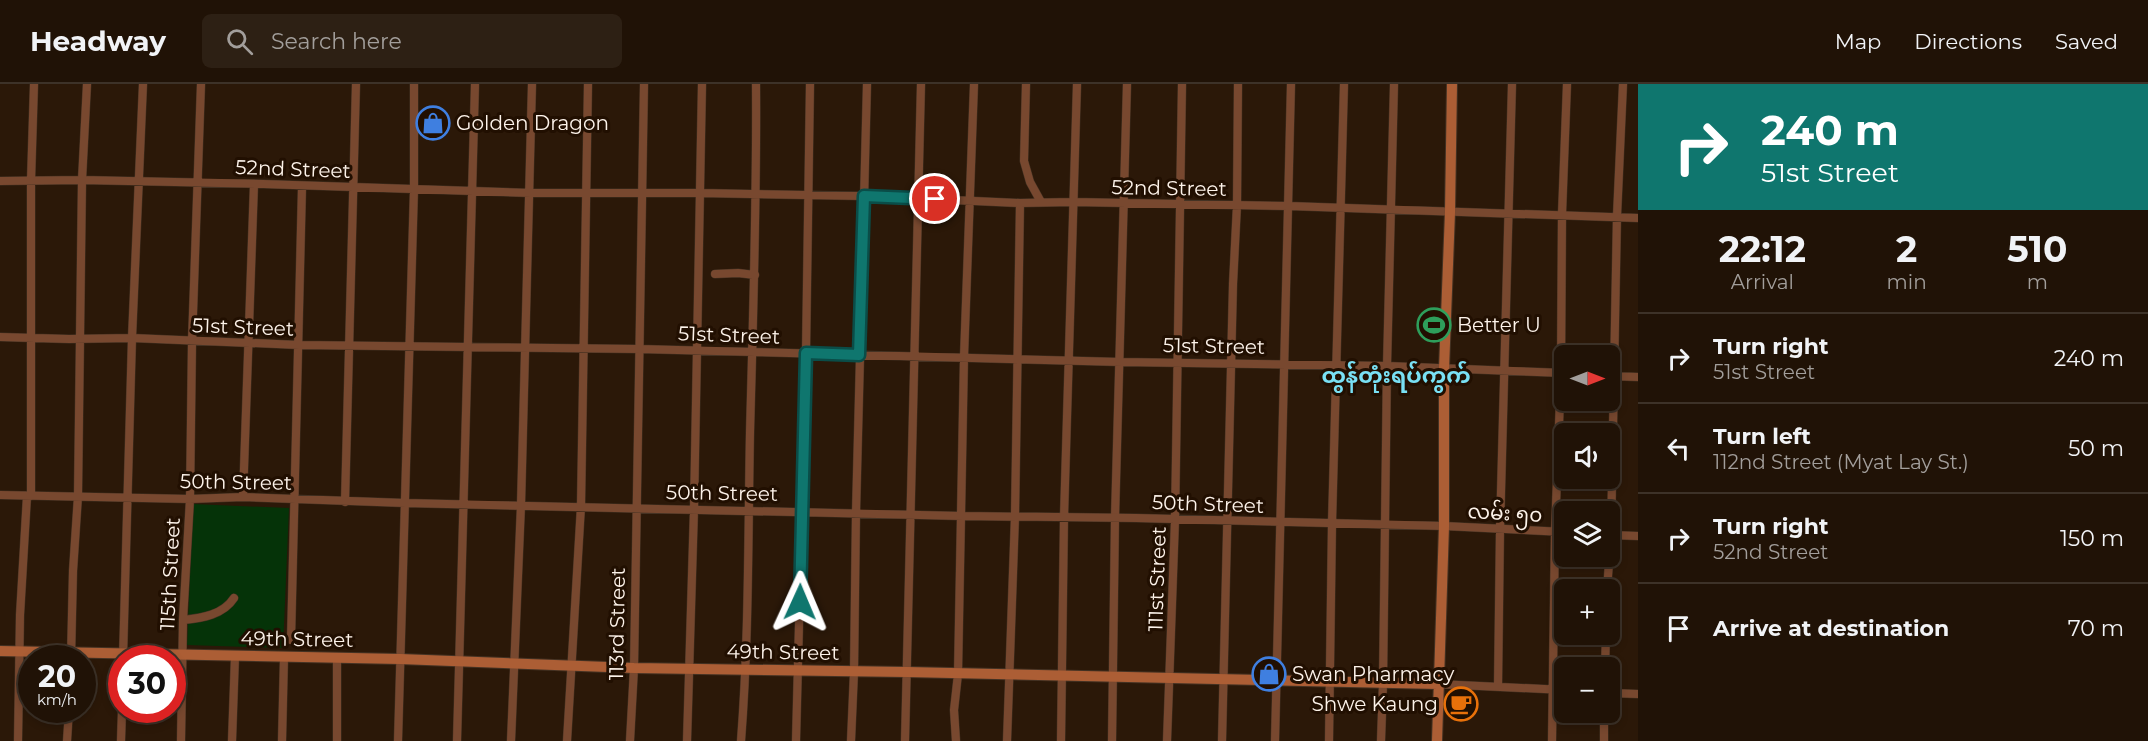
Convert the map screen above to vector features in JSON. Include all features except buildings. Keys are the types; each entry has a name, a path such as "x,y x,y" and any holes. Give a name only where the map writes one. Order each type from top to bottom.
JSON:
{"main road":[{"path":"1437,741 1444,526 1444,369 1452,84"},
{"name":"49th Street","path":"0,651 18,651"},
{"name":"49th Street","path":"186,654 634,668 1438,684"}],"street":[{"path":"21,645 22,577 29,496 32,338 31,181 34,84"},
{"path":"71,645 78,496 82,180 87,84"},
{"path":"123,645 142,84"},
{"name":"115th Street","path":"183,645 190,499 192,342 201,84"},
{"path":"345,502 356,84"},
{"path":"398,741 414,189 414,84"},
{"path":"457,741 475,84"},
{"path":"511,741 531,194 532,84"},
{"path":"567,741 581,506 588,84"},
{"name":"113rd Street","path":"630,741 634,668 644,84"},
{"path":"687,741 702,84"},
{"path":"741,741 747,670 757,194 756,84"},
{"path":"796,741 810,84"},
{"path":"851,741 867,84"},
{"path":"905,741 921,84"},
{"path":"956,741 954,710 958,674 964,357 974,84"},
{"path":"1026,84 1024,161 1029,182 1041,202"},
{"path":"1061,741 1077,84"},
{"path":"1112,741 1115,518 1127,84"},
{"name":"111st Street","path":"1167,741 1176,520 1182,84"},
{"path":"1222,741 1224,597 1237,205 1238,84"},
{"path":"1275,741 1291,84"},
{"path":"1329,741 1332,523 1344,84"},
{"path":"1381,741 1394,84"},
{"path":"1498,687 1512,84"},
{"path":"1563,345 1562,214 1567,84"},
{"path":"1613,345 1623,84"},
{"name":"52nd Street","path":"0,181 82,180 254,184 471,190 531,194 700,193 864,196 1020,203 1073,201 1124,204 1289,206 1638,218"},
{"path":"243,497 254,184"},
{"path":"291,640 300,345 302,187"},
{"path":"1007,741 1015,516 1020,203"},
{"path":"716,274 755,275"},
{"name":"51st Street","path":"0,337 132,338 349,346 639,349 1554,372"},
{"path":"1620,376 1638,377"},
{"path":"1557,501 1561,411"},
{"path":"1610,501 1612,411"},
{"name":"50th Street","path":"0,495 190,499 243,497 345,502 1444,526"},
{"name":"လမ်း ၅၀","path":"1444,526 1554,532"},
{"path":"1620,535 1638,536"},
{"path":"1552,741 1555,567"},
{"path":"183,620 217,613 230,604 234,598"},
{"path":"232,741 235,656"},
{"path":"282,741 284,657"},
{"path":"337,658 337,741"},
{"name":"49th Street","path":"1438,684 1553,690"},
{"path":"1620,693 1638,694"},
{"path":"18,741 19,723"},
{"path":"67,741 68,723"},
{"path":"121,741 122,723"},
{"name":"115th Street","path":"181,723 181,741"},
{"path":"1604,723 1604,741"}],"green space":[{"path":"193,504 289,508 283,648 187,645"}],"place":[{"name":"Golden Dragon","path":"433,123"},
{"name":"Better U","path":"1434,325"},
{"name":"Swan Pharmacy","path":"1269,674"},
{"name":"Shwe Kaung","path":"1461,704"}],"district":[{"name":"ထွန်တုံးရပ်ကွက်","path":"1396,375"}],"route":[{"path":"800,602 806,353 859,355 864,196 935,199"}]}
